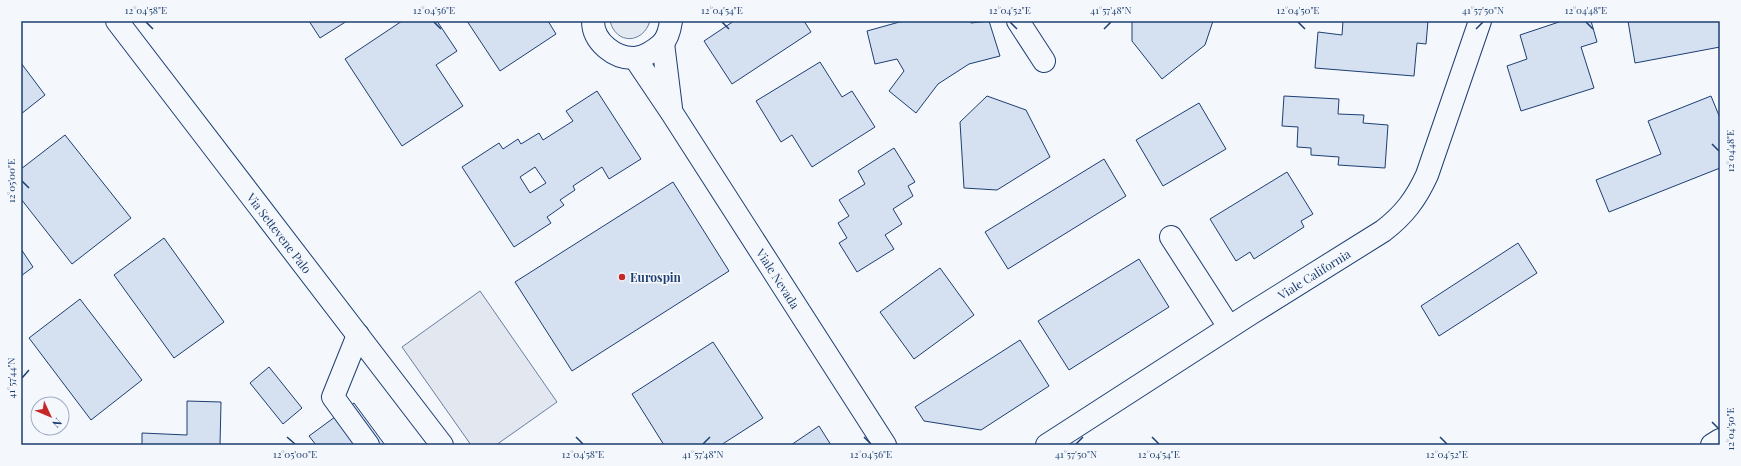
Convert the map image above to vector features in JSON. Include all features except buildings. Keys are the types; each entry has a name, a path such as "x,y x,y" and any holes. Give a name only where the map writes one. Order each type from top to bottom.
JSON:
{"street":[{"name":"Via Settevene Palo","path":"117,21 442,445"},
{"path":"593,21 597,37 606,48 617,55 635,58 648,54 663,43 669,31 671,21"},
{"path":"1018,21 1044,62"},
{"name":"Viale California","path":"1047,445 1383,231 1408,210 1420,192 1427,175 1480,21"},
{"name":"Viale Nevada","path":"663,43 672,113"},
{"name":"Viale Nevada","path":"635,58 672,113 885,445"},
{"path":"1171,237 1229,328"},
{"path":"358,335 333,397 368,445"},
{"path":"1712,445 1720,440"}],"shaded area":[{"path":"610,21 650,21 647,29 642,34 630,39 623,38 618,34 613,29"},
{"path":"480,291 557,402 496,445 471,445 402,347"}],"place":[{"name":"Eurospin","path":"622,277"}]}
